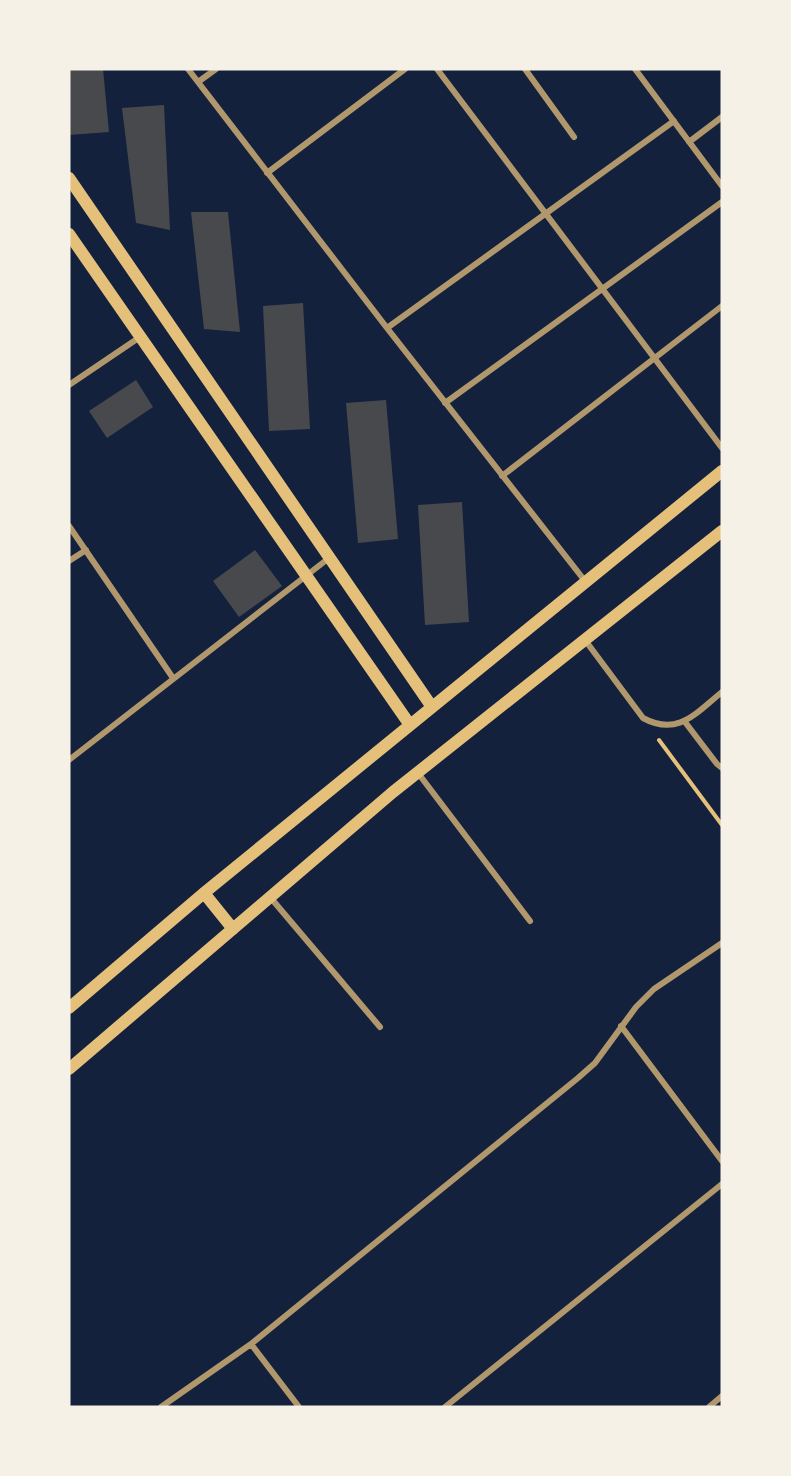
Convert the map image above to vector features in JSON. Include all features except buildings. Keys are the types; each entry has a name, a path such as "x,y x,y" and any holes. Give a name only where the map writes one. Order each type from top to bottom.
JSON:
{"main road":[{"path":"69,178 432,707"},
{"path":"69,234 410,724"},
{"path":"69,1008 204,893 722,471"},
{"path":"69,1069 418,773 722,531"},
{"path":"204,893 233,929"}],"street":[{"path":"188,69 585,581"},
{"path":"198,82 216,69"},
{"path":"267,173 405,69"},
{"path":"438,69 722,448"},
{"path":"525,69 574,137"},
{"path":"635,69 722,186"},
{"path":"689,142 722,117"},
{"path":"387,328 674,121"},
{"path":"445,403 722,202"},
{"path":"502,476 722,306"},
{"path":"69,385 140,337"},
{"path":"69,526 173,678"},
{"path":"69,561 86,550"},
{"path":"69,760 329,558"},
{"path":"584,640 643,718 652,723 663,725 685,722 722,692"},
{"path":"685,722 722,768"},
{"path":"418,773 530,921"},
{"path":"270,897 380,1027"},
{"path":"161,1407 251,1344 578,1078 595,1063 636,1006 654,989 722,943"},
{"path":"621,1026 722,1161"},
{"path":"445,1407 722,1184"},
{"path":"251,1344 299,1407"},
{"path":"709,1407 722,1396"}],"path":[{"path":"673,759 722,825"}]}
